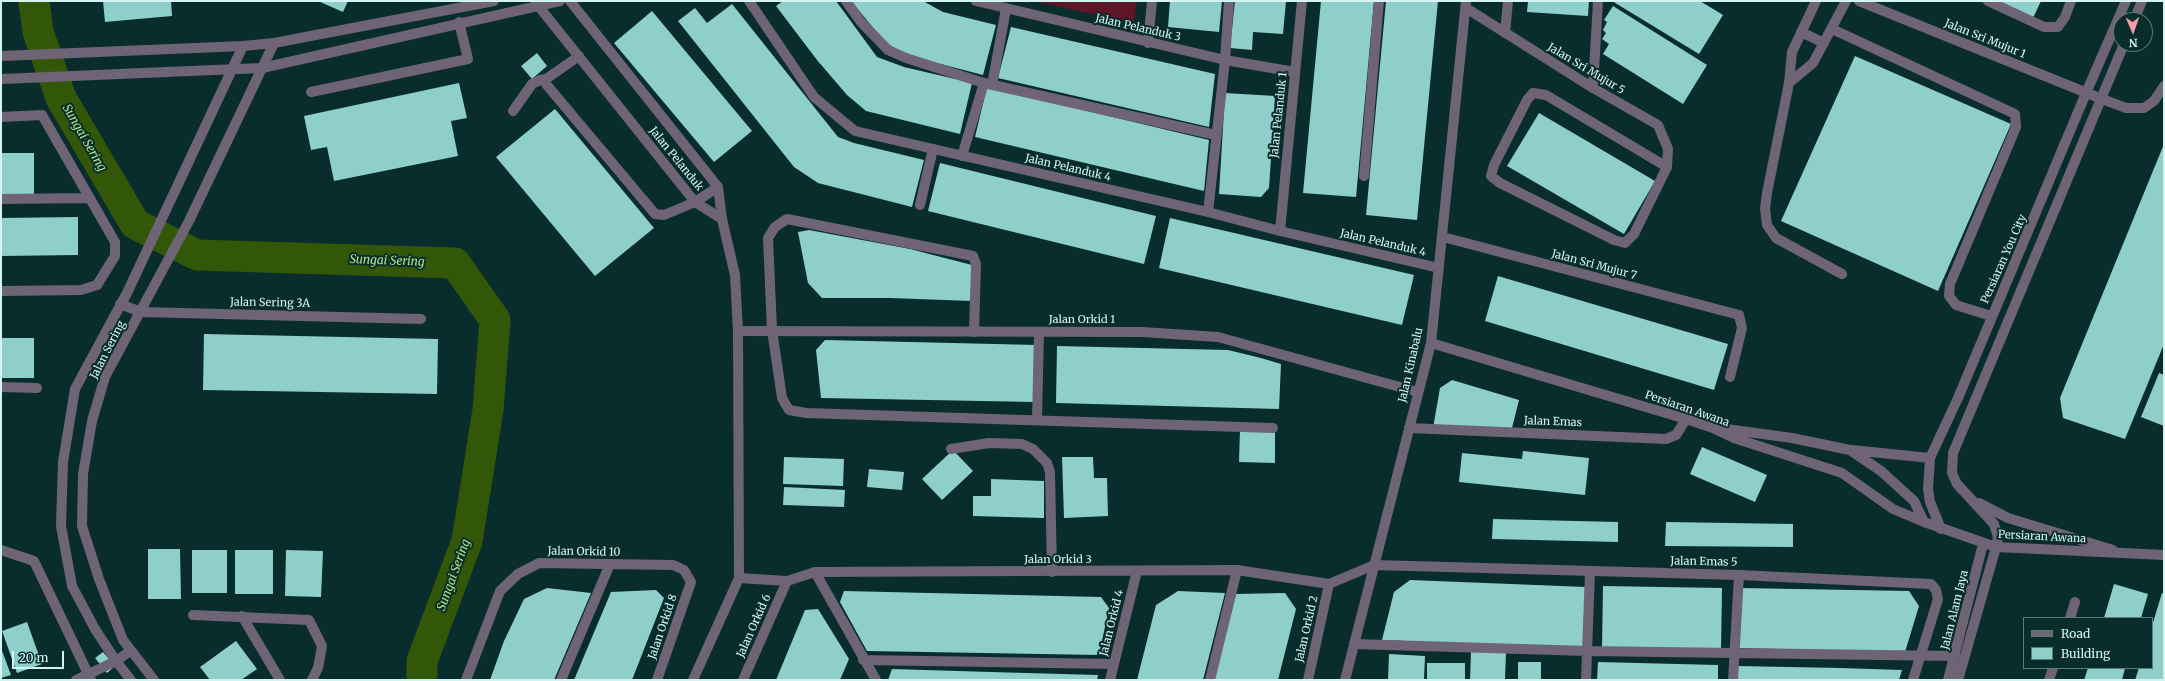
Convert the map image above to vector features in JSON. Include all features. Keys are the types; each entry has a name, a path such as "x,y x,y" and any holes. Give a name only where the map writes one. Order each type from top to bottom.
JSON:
{"street":[{"path":"4,56 243,46 274,42 494,1"},
{"path":"4,78 262,68 536,4 560,1"},
{"name":"Jalan Pelanduk","path":"570,1 718,187 722,219"},
{"name":"Jalan Pelanduk 4","path":"749,1 814,96 855,131 1208,212 1280,231 1439,268"},
{"path":"846,1 861,22 888,50 906,58 988,84 1216,135"},
{"name":"Jalan Pelanduk 3","path":"976,1 1148,43 1225,60 1295,72"},
{"path":"1148,43 1152,1"},
{"path":"1208,212 1225,60 1229,1"},
{"name":"Jalan Pelanduk 1","path":"1280,231 1302,1"},
{"path":"1364,176 1380,1"},
{"path":"1505,33 1508,1"},
{"path":"1593,88 1598,1"},
{"path":"1816,1 1792,52 1789,83 1765,209 1767,225 1776,238 1842,274"},
{"path":"1789,83 1813,62 1846,1"},
{"name":"Jalan Sri Mujur 1","path":"1860,1 2126,108 2144,108 2154,101 2164,86"},
{"path":"1988,1 2044,27 2058,27 2065,17 2071,1"},
{"name":"Persiaran You City","path":"1941,529 1930,502 1928,489 1930,458 1958,398 1991,316 2051,181 2086,93 2126,1"},
{"path":"2137,12 2142,1"},
{"name":"Jalan Pelanduk","path":"536,4 695,202 722,219"},
{"name":"Jalan Sri Mujur 5","path":"1466,4 1505,33 1593,88 1658,125 1668,149 1667,167"},
{"name":"Jalan Kinabalu","path":"1345,680 1431,342 1466,4"},
{"path":"962,156 988,84 1006,9"},
{"path":"311,92 468,59 459,22"},
{"path":"1832,29 2016,114 2016,127 1950,284 1949,296 1956,305 1991,316"},
{"path":"1801,32 1824,43"},
{"name":"Jalan Sering","path":"154,680 130,651 123,640 99,579 82,526 82,474 92,421 105,377 189,221 274,42"},
{"path":"233,68 243,46"},
{"path":"2117,552 2008,518 1965,495 1957,484 1952,473 1953,453 2121,52"},
{"path":"513,111 532,84 546,79 578,56"},
{"name":"Jalan Sering","path":"131,680 116,661 95,629 72,586 60,526 63,462 75,389 126,293 164,216 233,68"},
{"path":"546,79 546,84 655,214 664,215 695,202 718,187"},
{"path":"1534,93 1546,95 1667,167 1634,234 1625,243 1614,240 1500,183 1491,176 1494,165 1527,100 1534,93"},
{"path":"1,117 42,115 115,242 116,256 97,285 81,290 1,291"},
{"path":"920,205 933,149"},
{"path":"1,200 90,198"},
{"path":"693,680 739,578 738,331 735,275 722,219"},
{"path":"974,332 976,264 973,256 786,219 775,226 768,238 772,330 782,398 789,410 806,413 1273,428"},
{"name":"Jalan Sri Mujur 7","path":"1442,237 1739,316 1742,328 1730,377"},
{"name":"Jalan Sering 3A","path":"120,304 143,308 421,319"},
{"name":"Jalan Orkid 1","path":"738,331 1142,332 1218,336 1418,392"},
{"path":"1037,420 1039,332"},
{"name":"Persiaran Awana","path":"1431,342 1686,418 1734,438 1842,472 1893,509 1941,529 1996,548 2164,555"},
{"path":"1,387 37,388"},
{"name":"Jalan Emas","path":"1409,428 1666,439 1676,435 1686,418"},
{"name":"Persiaran Awana","path":"1713,428 1739,430 1792,438 1850,450 1881,471 1914,501 1924,522"},
{"path":"951,449 989,443 1022,444 1033,449 1047,463 1050,472 1052,572"},
{"path":"1850,450 1930,458"},
{"name":"Jalan Alam Jaya","path":"1958,680 1998,537 1994,524 1965,495"},
{"name":"Jalan Alam Jaya","path":"1948,680 1983,544"},
{"path":"1,550 34,561 89,678"},
{"name":"Jalan Orkid 10","path":"466,680 500,591 518,574 539,564 673,565 684,570 691,582"},
{"path":"561,680 610,564"},
{"path":"1329,584 1374,565"},
{"name":"Jalan Emas 5","path":"1374,565 1739,575 1931,584 1936,590 1938,599 1913,680"},
{"path":"1210,680 1237,570"},
{"name":"Jalan Orkid 3","path":"739,578 787,581 815,572 1237,570 1329,584"},
{"name":"Jalan Orkid 4","path":"1110,680 1137,571"},
{"path":"1586,680 1590,571"},
{"path":"815,572 863,660 876,680"},
{"path":"1734,680 1734,653 1739,575"},
{"name":"Jalan Orkid 6","path":"744,680 787,581"},
{"name":"Jalan Orkid 8","path":"657,680 691,582"},
{"name":"Jalan Orkid 2","path":"1308,680 1329,584"},
{"path":"2070,617 2075,602"},
{"path":"193,615 309,620 322,646 318,668 312,680"},
{"path":"242,616 280,680"},
{"path":"1354,644 1588,651 1955,656"},
{"path":"76,680 89,678 130,651"},
{"path":"863,660 1114,664"},
{"path":"2049,680 2053,669"}],"shaded area":[{"path":"1032,1 1137,1 1134,23"}],"building":[{"path":"103,1 171,1 172,16 105,22"},
{"path":"318,1 348,1 343,12"},
{"path":"783,1 836,1 877,57 904,67 972,83 960,134 866,111 847,95 817,60 776,6"},
{"path":"851,1 923,1 943,12 996,25 983,75 906,55 885,42"},
{"path":"1170,1 1222,1 1219,32 1168,27"},
{"path":"1235,1 1286,1 1283,34 1253,32 1252,50 1230,48"},
{"path":"1321,1 1374,1 1356,197 1303,193"},
{"path":"1386,1 1438,1 1417,220 1366,215"},
{"path":"1528,1 1589,1 1588,16 1527,12"},
{"path":"1612,1 1700,1 1723,15 1699,54"},
{"path":"1999,1 2041,1 2033,18"},
{"path":"732,4 838,137 854,143 924,160 912,207 818,183 794,167 678,21 695,8 707,23"},
{"path":"1613,6 1707,65 1683,104 1603,54 1609,44 1602,39 1606,33 1603,30 1607,22 1604,20"},
{"path":"652,11 752,131 714,162 614,43"},
{"path":"1011,27 1215,74 1209,127 998,78"},
{"path":"537,53 547,66 532,79 521,66"},
{"path":"1855,56 2011,124 1938,291 1781,221"},
{"path":"459,83 467,118 451,121 458,156 334,181 327,147 311,150 304,116"},
{"path":"987,87 1209,140 1204,191 975,137"},
{"path":"1225,93 1275,96 1269,188 1261,197 1219,194"},
{"path":"555,109 654,228 595,276 496,157"},
{"path":"1539,113 1655,181 1624,234 1507,166"},
{"path":"2164,144 2164,344 2125,439 2063,418 2060,398"},
{"path":"1,153 34,153 34,196 1,196"},
{"path":"940,163 1156,216 1144,264 928,211"},
{"path":"78,217 78,255 1,256 1,218"},
{"path":"1170,218 1414,275 1402,325 1159,268"},
{"path":"809,230 910,249 972,265 972,301 890,298 822,298 808,283 798,232"},
{"path":"1498,276 1728,344 1714,390 1485,321"},
{"path":"204,334 438,339 437,394 203,390"},
{"path":"1,338 34,338 34,378 1,378"},
{"path":"825,340 1037,345 1035,402 821,398 816,350"},
{"path":"1057,346 1228,350 1261,358 1281,364 1279,409 1056,403"},
{"path":"2159,373 2164,375 2164,426 2141,417"},
{"path":"1452,380 1519,400 1512,428 1433,428 1440,388"},
{"path":"1240,430 1275,431 1275,463 1239,462"},
{"path":"1702,447 1767,475 1755,502 1690,474"},
{"path":"953,450 973,471 942,500 922,479"},
{"path":"1523,451 1589,458 1585,495 1459,482 1462,453 1522,459"},
{"path":"784,457 844,459 843,486 783,484"},
{"path":"1062,457 1093,457 1094,478 1107,478 1108,516 1064,518"},
{"path":"869,469 904,472 902,490 867,487"},
{"path":"991,479 1044,481 1044,518 973,516 973,496 991,496"},
{"path":"784,487 845,490 844,507 783,505"},
{"path":"1493,519 1618,522 1618,542 1492,539"},
{"path":"1666,522 1793,524 1793,547 1665,546"},
{"path":"148,549 180,549 181,599 148,599"},
{"path":"192,550 227,550 227,593 192,593"},
{"path":"235,550 273,550 273,594 235,594"},
{"path":"286,550 323,551 321,597 285,596"},
{"path":"1410,580 1586,587 1583,649 1382,640 1394,592"},
{"path":"2114,584 2148,594 2141,617 2104,617"},
{"path":"1603,586 1722,588 1721,650 1602,647"},
{"path":"547,588 591,593 554,680 490,680 504,641 524,599"},
{"path":"1740,588 1909,591 1919,606 1905,652 1738,648"},
{"path":"656,590 664,598 632,680 574,680 611,592"},
{"path":"844,591 1101,597 1109,608 1099,655 867,651 840,602"},
{"path":"1178,591 1225,593 1203,680 1137,680 1156,605"},
{"path":"1285,593 1296,609 1278,680 1214,680 1236,594"},
{"path":"2162,593 2164,594 2164,680 2135,680 2139,669 2153,669 2153,623"},
{"path":"818,609 849,659 840,680 776,680 805,610"},
{"path":"27,622 42,664 17,673 2,631"},
{"path":"236,641 257,669 241,680 210,680 200,667"},
{"path":"1,648 11,675 1,678"},
{"path":"1471,651 1506,652 1505,680 1470,680"},
{"path":"103,652 115,666 107,673 95,658"},
{"path":"1389,654 1425,656 1424,680 1388,680"},
{"path":"1518,662 1541,662 1541,680 1518,680"},
{"path":"1598,662 1718,665 1718,680 1597,680"},
{"path":"1427,663 1465,663 1465,680 1427,680"},
{"path":"1737,666 1902,670 1899,680 1737,680"},
{"path":"892,669 1098,675 1097,680 888,680"},
{"path":"2088,669 2125,669 2122,680 2084,680"}],"waterway":[{"name":"Sungai Sering","path":"34,1 38,32 61,98 135,224 197,255 455,263 495,320 488,410 467,541 422,661 422,680"}]}
